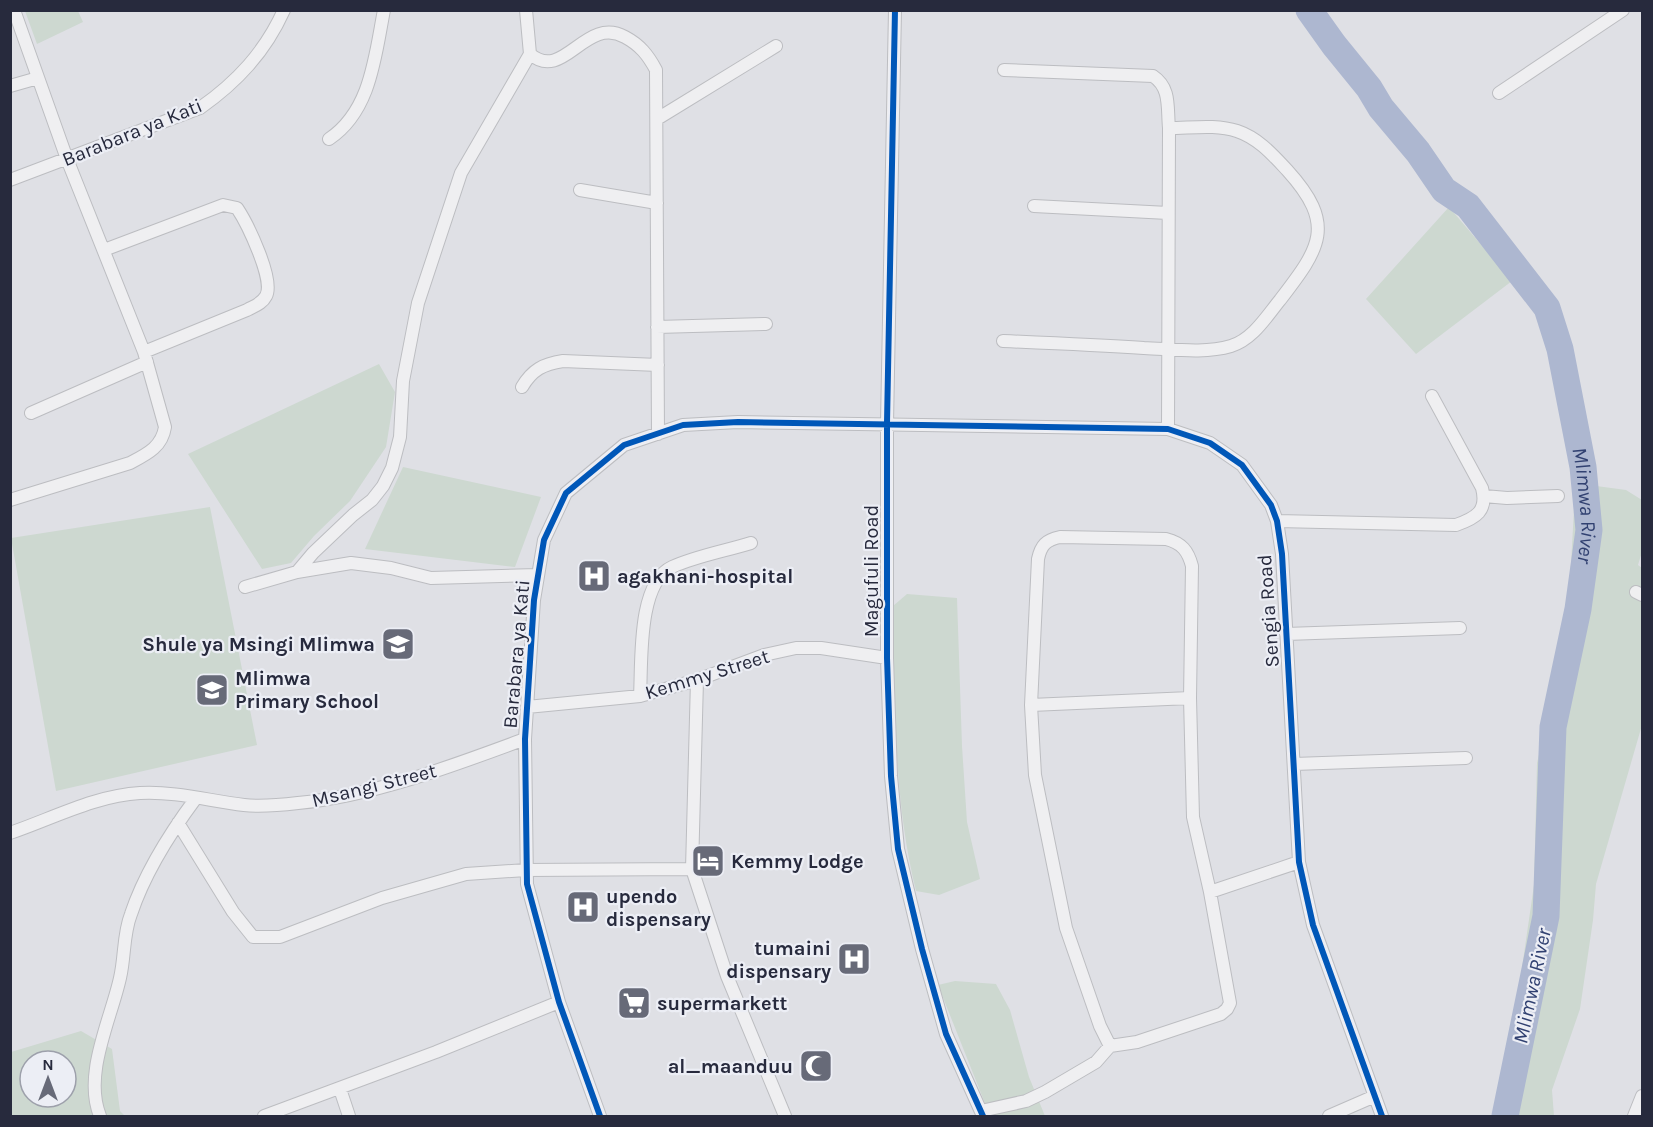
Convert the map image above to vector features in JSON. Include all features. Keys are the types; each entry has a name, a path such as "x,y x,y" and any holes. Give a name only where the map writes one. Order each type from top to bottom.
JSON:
{"street":[{"path":"10,500 130,463 146,455 164,439 165,427 146,357 67,159 14,10"},
{"name":"Barabara ya Kati","path":"10,180 200,108 241,75 263,50 284,10"},
{"path":"329,140 337,134 362,102 374,62 384,10"},
{"path":"297,572 352,515 372,500 383,486 392,468 400,437 403,381 418,303 460,172 530,54 525,10"},
{"name":"Magufuli Road","path":"895,10 887,423 887,658 891,776 898,849 922,949 946,1034 982,1114"},
{"path":"1499,93 1623,10"},
{"path":"530,54 537,59 553,61 560,59 596,33 615,32 635,43 649,55 656,70 658,434"},
{"path":"657,119 776,46"},
{"path":"1004,70 1153,76 1161,82 1165,89 1169,128 1168,429"},
{"path":"10,86 38,78"},
{"path":"1003,341 1168,349 1216,349 1233,346 1258,327 1304,269 1314,251 1317,216 1311,200 1299,183 1269,151 1253,138 1236,130 1169,128"},
{"path":"580,190 657,203"},
{"path":"31,413 247,310 261,303 268,295 269,282 247,222 237,208 223,205 104,250"},
{"path":"1034,206 1168,213"},
{"path":"657,327 766,324"},
{"path":"522,387 537,368 556,362 658,365"},
{"path":"1277,521 1456,525 1478,514 1484,504 1484,496 1478,478 1432,396"},
{"name":"Barabara ya Kati","path":"600,1116 559,1002 530,901 526,870 525,739 534,600 544,540 566,493 624,445 683,425 738,422 887,423"},
{"name":"Sengia Road","path":"887,423 1168,429 1210,443 1242,465 1270,505 1277,521 1282,554 1299,862 1312,925 1382,1116"},
{"path":"1484,496 1507,498 1558,496"},
{"path":"982,1114 1026,1101 1045,1092 1096,1062 1110,1046 1137,1042 1221,1014 1227,1010 1230,1003 1210,892 1193,817 1190,698 1192,566 1185,548 1176,541 1060,537 1050,539 1043,545 1038,559 1031,705 1035,775 1066,928 1100,1026 1110,1046"},
{"path":"640,696 645,620 650,594 657,578 670,568 751,543"},
{"path":"245,587 297,572 351,563 391,568 431,578 538,575"},
{"path":"1286,634 1460,628"},
{"name":"Kemmy Street","path":"527,707 640,696 697,680 764,655 796,648 821,648 887,658"},
{"path":"697,680 692,869 727,976 785,1116"},
{"path":"1031,705 1190,698"},
{"name":"Msangi Street","path":"10,833 106,798 139,793 165,793 247,806 297,804 337,798 380,788 475,758 525,739"},
{"path":"1294,764 1466,758"},
{"path":"100,1116 94,1083 100,1047 121,976 130,915 152,866 178,822 196,798"},
{"path":"178,822 233,912 253,937 280,937 382,898 466,874 526,870 692,869"},
{"path":"1210,892 1299,862"},
{"path":"264,1116 340,1089 559,1002"},
{"path":"340,1089 349,1116"},
{"path":"1329,1116 1375,1096"},
{"path":"1634,1116 1642,1096"}],"shaded area":[{"path":"25,11 78,11 83,22 37,44"},
{"path":"1449,207 1512,281 1416,354 1366,299"},
{"path":"379,364 395,392 386,447 350,501 314,536 291,563 262,569 188,454"},
{"path":"403,467 541,497 515,567 365,549"},
{"path":"1589,485 1626,490 1642,500 1642,552 1638,565 1642,568 1642,725 1596,884 1580,1009 1552,1090 1554,1116 1493,1116 1508,1064 1534,885 1537,763 1561,662 1571,564 1575,491"},
{"path":"210,507 257,745 56,791 11,538"},
{"path":"907,594 957,598 967,822 980,879 939,895 916,891 908,856 899,785 893,606"},
{"path":"955,981 996,984 1010,1010 1029,1077 1045,1116 990,1116 938,985"},
{"path":"81,1031 112,1049 120,1111 125,1116 11,1116 11,1052 18,1050 18,1109 78,1109 78,1049 21,1049"}],"waterway":[{"name":"Mlimwa River","path":"1309,10 1369,88 1381,108 1418,152 1444,190 1468,206 1547,308 1560,349 1583,467 1589,530 1578,609 1553,727 1546,916 1505,1116"}],"cycle path":[{"path":"895,10 887,423 887,658 891,776 898,849 922,949 946,1034 983,1116"},
{"path":"600,1116 559,1002 527,884 525,739 534,600 544,540 566,493 624,445 683,425 738,422 1168,429 1210,443 1242,465 1271,505 1277,521 1282,554 1299,862 1313,925 1382,1116"}],"place":[{"name":"agakhani-hospital","path":"594,576"},
{"name":"Shule ya Msingi Mlimwa","path":"398,644"},
{"name":"Mlimwa Primary School","path":"212,690"},
{"name":"Kemmy Lodge","path":"708,861"},
{"name":"upendo dispensary","path":"583,907"},
{"name":"tumaini dispensary","path":"854,959"},
{"name":"supermarkett","path":"634,1003"},
{"name":"al_maanduu","path":"816,1066"}]}
